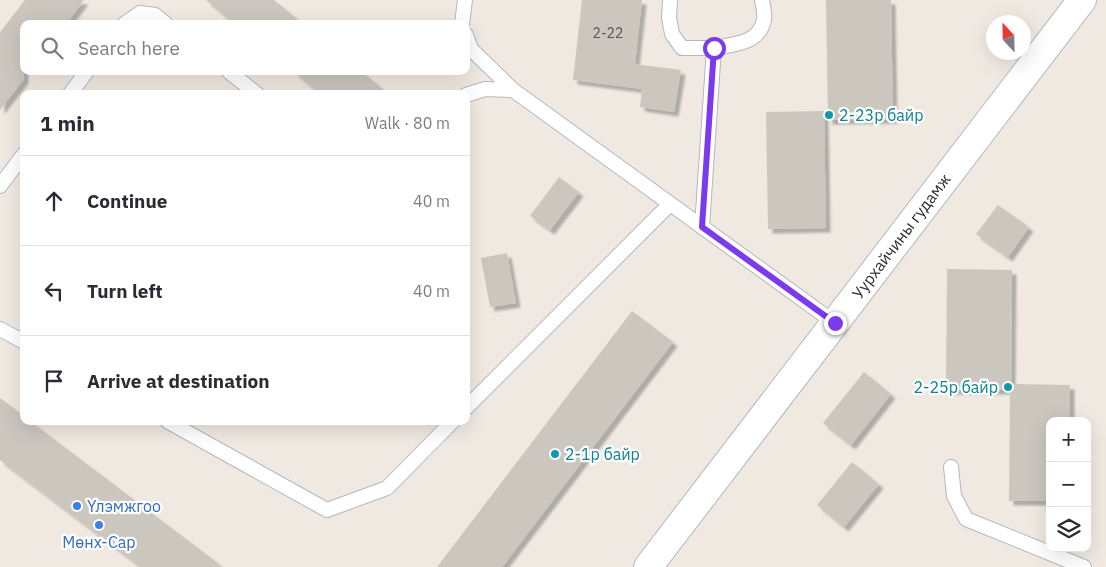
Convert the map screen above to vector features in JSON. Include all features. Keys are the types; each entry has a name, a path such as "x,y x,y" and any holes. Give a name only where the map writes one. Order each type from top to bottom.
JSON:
{"street":[{"name":"Уурхайчины гудамж","path":"648,567 1082,0"}],"lane":[{"path":"462,20 465,0"},
{"path":"670,0 672,34 682,48 714,48 750,40 757,35 764,21 762,0"},
{"path":"130,20 140,13 155,15 161,20"},
{"path":"470,46 512,90 835,323"},
{"path":"702,227 714,48"},
{"path":"73,90 84,75"},
{"path":"233,75 252,90"},
{"path":"470,94 485,89 512,90"},
{"path":"0,186 20,159"},
{"path":"470,404 670,204"},
{"path":"0,329 20,340"},
{"path":"174,425 327,510 388,488 450,425"},
{"path":"951,467 954,496 966,519 1084,567"}],"building":[{"path":"25,0 84,0 69,20 20,20 20,75 24,75 24,79 0,110 0,32"},
{"path":"206,0 274,0 298,20 230,20"},
{"path":"582,0 642,0 635,64 681,70 674,112 640,107 642,89 573,80"},
{"path":"826,0 891,0 893,119 828,120"},
{"path":"298,75 366,75 384,90 315,90"},
{"path":"824,111 826,228 768,229 766,112"},
{"path":"559,177 579,192 550,230 530,216"},
{"path":"998,205 1029,227 1008,257 976,234"},
{"path":"507,253 516,303 490,307 481,258"},
{"name":"2-25р байр","path":"947,269 1012,270 1011,384 1070,385 1070,417 1046,417 1046,501 1009,501 1010,390 946,390"},
{"name":"2-1р байр","path":"632,311 673,342 502,567 437,567"},
{"path":"864,372 891,394 851,445 823,423"},
{"path":"0,398 20,413 20,425 35,425 223,567 141,567 0,460"},
{"path":"852,462 879,484 844,527 817,505"}],"place":[{"name":"2-23р байр","path":"829,115"},
{"name":"2-25р байр","path":"1008,387"},
{"name":"2-1р байр","path":"555,454"},
{"name":"Үлэмжгоо","path":"77,506"},
{"name":"Мөнх-Сар","path":"99,525"}],"route":[{"path":"714,48 702,227 835,323"}]}
